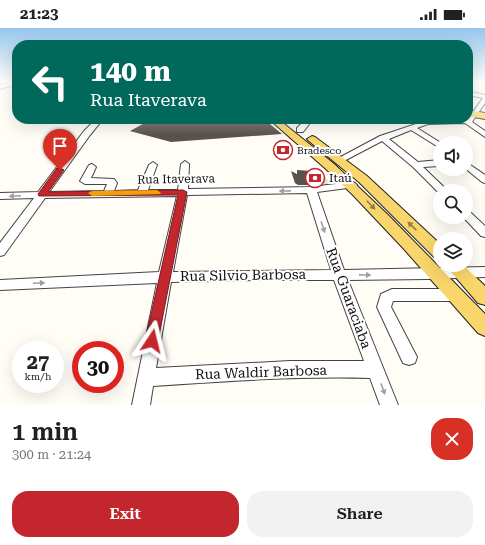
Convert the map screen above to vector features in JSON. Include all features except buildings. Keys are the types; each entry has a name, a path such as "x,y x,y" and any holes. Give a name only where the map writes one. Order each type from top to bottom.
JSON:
{"main road":[{"path":"473,116 485,116"},
{"path":"283,124 339,160 485,327"},
{"path":"304,137 433,247"},
{"path":"460,272 485,298"}],"street":[{"path":"473,112 484,100"},
{"path":"0,252 87,133 95,124"},
{"path":"304,137 308,124"},
{"path":"339,160 384,138 421,124"},
{"path":"469,124 485,134"},
{"path":"411,127 433,141"},
{"path":"384,138 436,184"},
{"path":"141,405 154,329 183,192 185,164"},
{"path":"416,165 433,164"},
{"path":"142,193 153,165"},
{"path":"78,194 92,167"},
{"path":"473,171 485,180"},
{"path":"84,181 111,180 112,182 108,193"},
{"name":"Rua Itaverava","path":"0,196 311,190 357,182"},
{"name":"Rua Guaraciaba","path":"311,190 339,274 389,405"},
{"path":"473,221 485,233"},
{"name":"Rua Silvio Barbosa","path":"473,271 485,272"},
{"name":"Rua Silvio Barbosa","path":"0,285 166,277 339,274 438,275 448,272"},
{"path":"409,357 384,306 386,298 392,295 456,295"},
{"name":"Rua Waldir Barbosa","path":"146,378 262,371 346,369 376,370"}],"green space":[{"path":"321,170 330,184 318,185 312,171"}],"slow traffic":[{"path":"92,193 157,193"}],"place":[{"name":"Bradesco","path":"283,150"},
{"name":"Itaú","path":"315,178"}],"route":[{"path":"60,170 42,194 183,192 152,341"}]}
